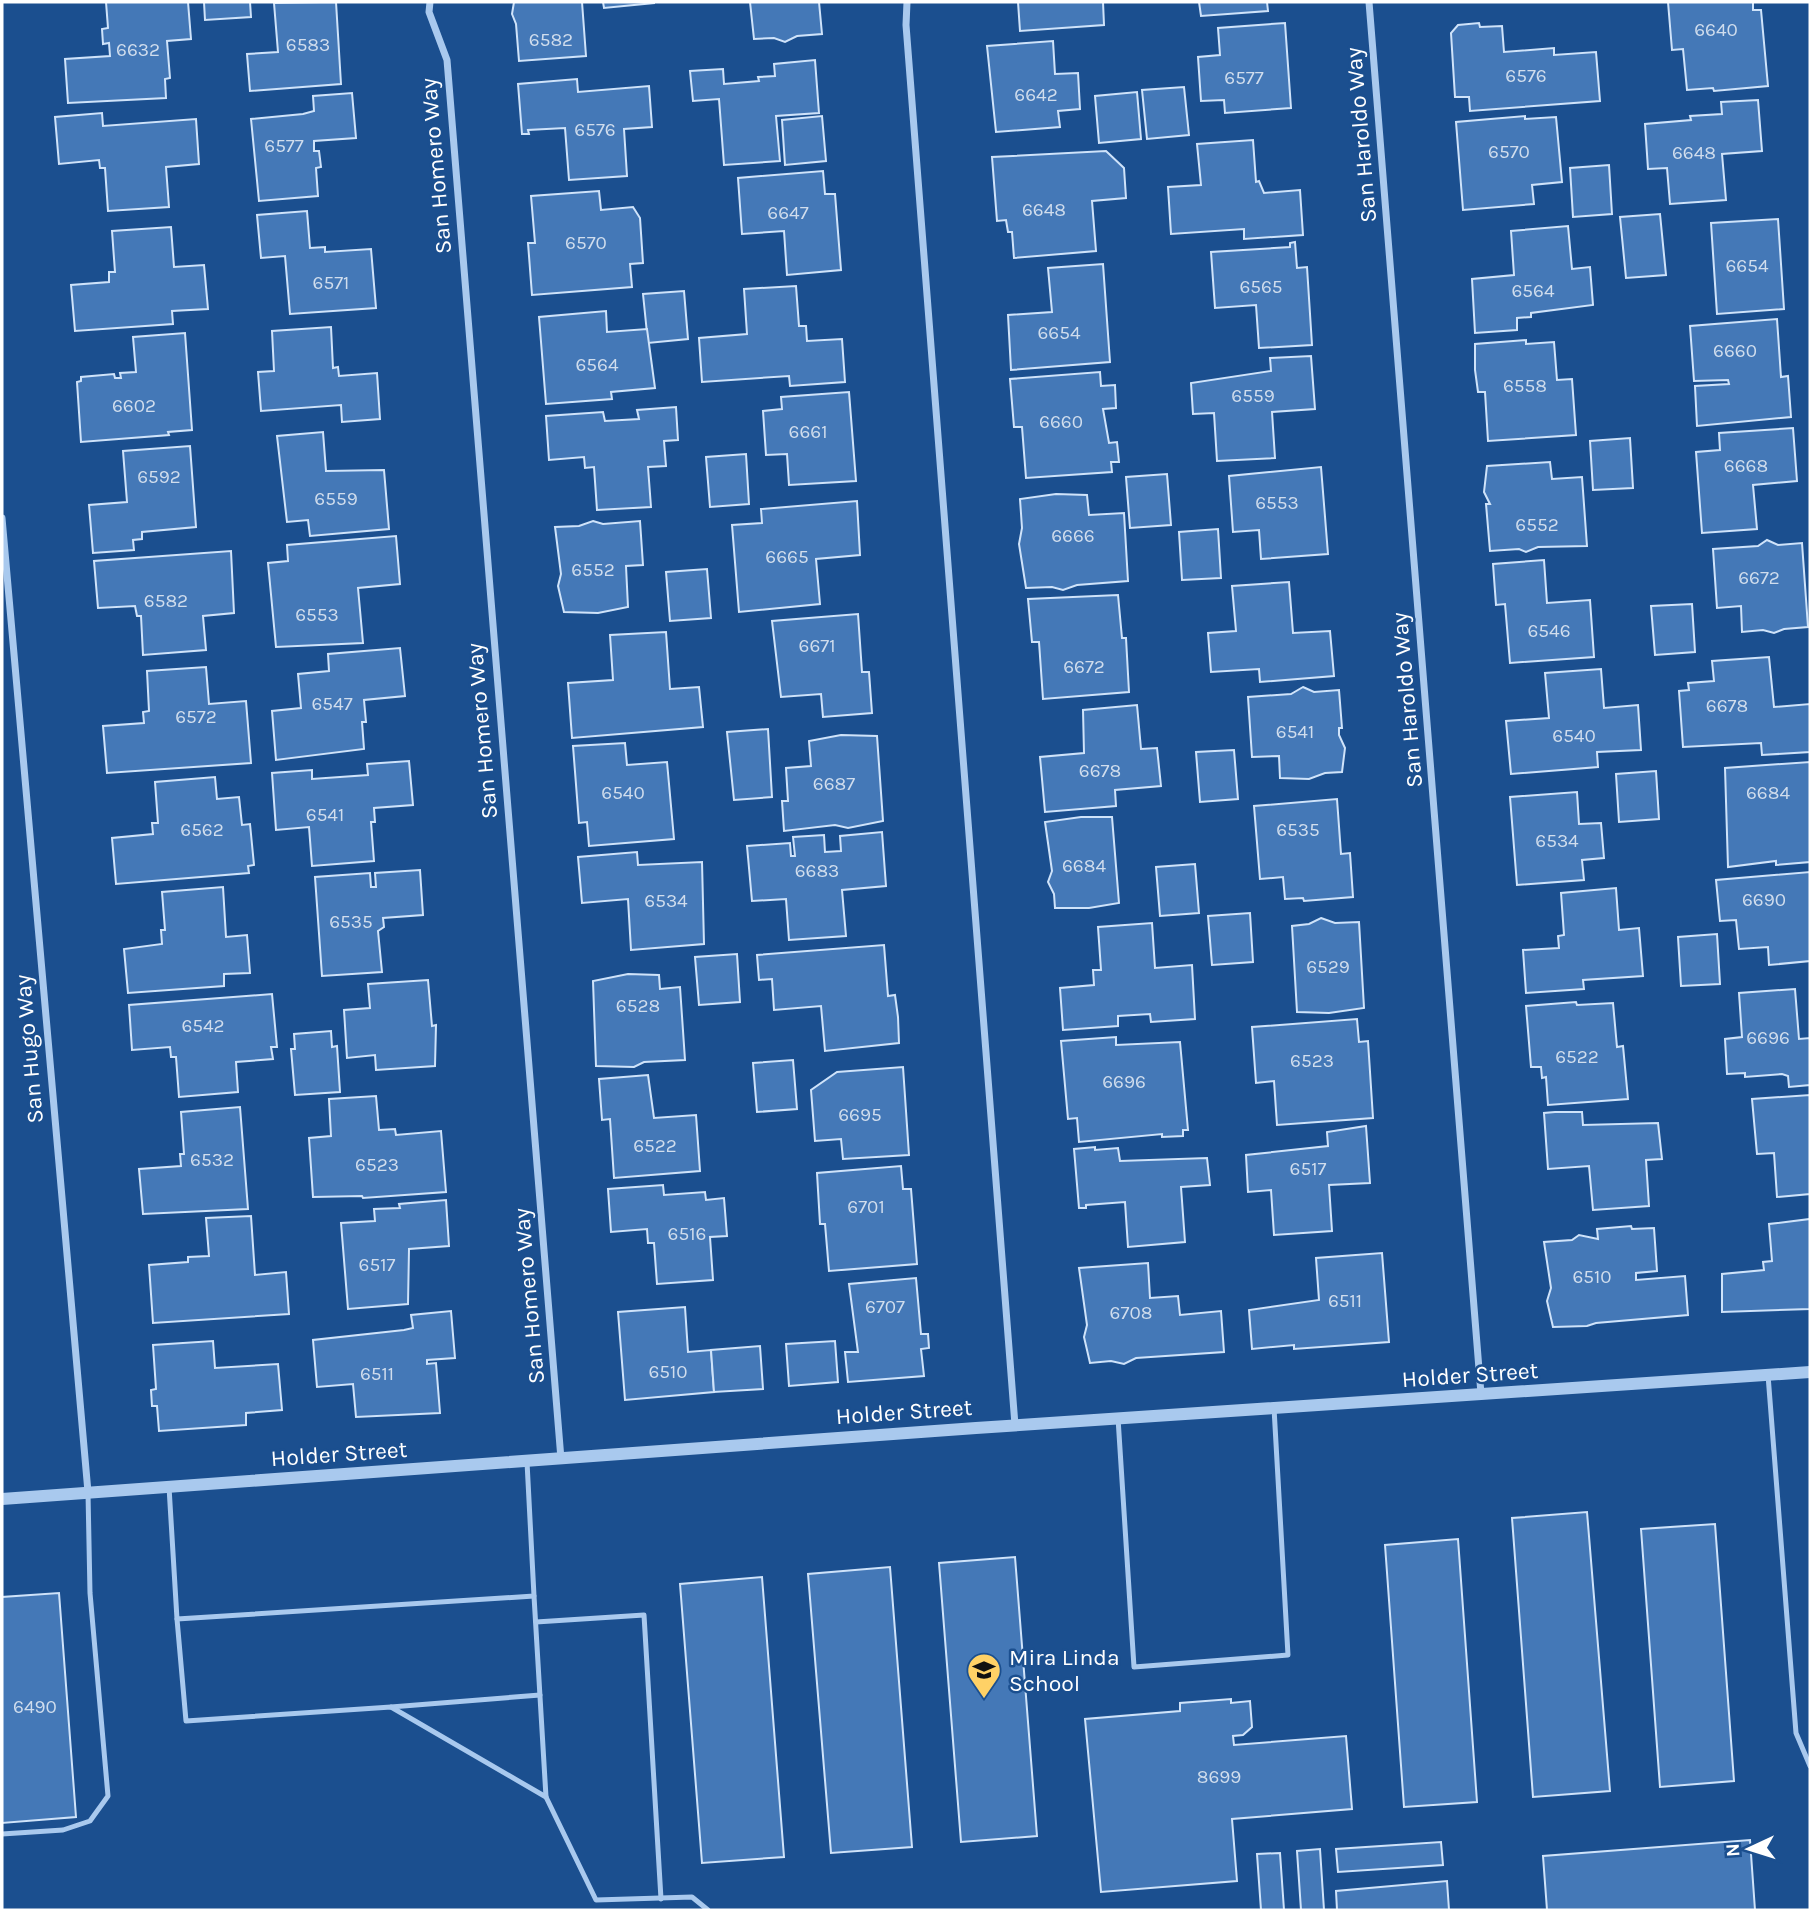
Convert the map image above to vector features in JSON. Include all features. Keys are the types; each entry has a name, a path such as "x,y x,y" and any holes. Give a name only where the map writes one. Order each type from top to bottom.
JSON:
{"street":[{"name":"San Homero Way","path":"430,2 429,12 447,60 561,1459"},
{"path":"907,2 905,25 1015,1425"},
{"name":"San Haroldo Way","path":"1369,2 1481,1395"},
{"name":"San Hugo Way","path":"2,518 88,1492"},
{"name":"Holder Street","path":"2,1499 1015,1425 1810,1372"}],"lane":[{"path":"1768,1375 1796,1733 1810,1766"},
{"path":"1118,1418 1134,1667 1288,1655 1274,1408"},
{"path":"527,1462 546,1797 596,1900 692,1897 708,1910"},
{"path":"169,1487 186,1721 540,1695"},
{"path":"2,1834 63,1830 90,1821 108,1796 90,1593 88,1492"},
{"path":"177,1619 534,1596"},
{"path":"536,1622 644,1615 661,1899"},
{"path":"391,1707 546,1797"}],"building":[{"path":"106,2 188,2 191,39 167,41 170,78 165,79 166,98 68,103 65,59 110,56 109,43 103,44 102,29 108,28"},
{"path":"204,2 250,2 251,17 205,20"},
{"path":"336,2 341,84 250,91 247,54 278,52 274,3"},
{"path":"514,2 582,2 586,56 519,61 516,24 512,14"},
{"path":"603,2 654,2 654,3 604,8"},
{"path":"750,2 819,2 822,34 797,36 785,42 774,38 754,39"},
{"path":"1018,2 1103,2 1104,25 1020,31"},
{"path":"1199,2 1267,2 1268,11 1201,16"},
{"path":"1668,2 1753,2 1753,10 1761,10 1768,86 1714,91 1713,88 1687,90 1683,49 1672,50"},
{"path":"1285,23 1291,108 1225,113 1224,100 1201,101 1198,57 1220,55 1218,28"},
{"path":"1479,23 1480,27 1502,26 1504,52 1554,48 1554,55 1596,52 1600,101 1470,111 1469,97 1455,97 1451,33 1458,25"},
{"path":"1053,41 1055,74 1078,73 1080,109 1058,111 1060,127 996,132 987,46"},
{"path":"815,60 819,113 776,116 780,161 724,165 719,99 693,101 690,71 723,69 724,84 759,81 758,77 775,76 774,64"},
{"path":"577,79 578,92 649,86 652,127 624,129 627,176 569,180 565,128 528,130 529,134 522,134 518,84"},
{"path":"1184,87 1189,135 1147,139 1142,90"},
{"path":"1137,92 1141,139 1099,143 1095,96"},
{"path":"352,93 356,138 314,141 314,151 319,151 321,167 316,168 318,196 259,201 251,119 303,114 314,111 313,96"},
{"path":"1758,100 1762,151 1722,154 1726,200 1670,204 1667,168 1648,169 1645,124 1691,120 1690,116 1722,114 1721,102"},
{"path":"102,113 103,126 196,119 199,164 166,167 169,207 108,211 105,168 100,168 99,160 59,164 55,117"},
{"path":"822,116 826,161 785,165 782,120"},
{"path":"1525,116 1525,119 1556,117 1562,182 1532,185 1534,204 1463,210 1456,122"},
{"path":"1253,140 1256,182 1259,181 1264,193 1300,190 1303,235 1244,239 1244,229 1171,234 1168,187 1201,185 1197,144"},
{"path":"1106,151 1124,168 1126,198 1092,201 1096,251 1014,258 1012,232 1008,232 1006,220 997,221 992,157"},
{"path":"1609,165 1612,214 1573,217 1570,168"},
{"path":"823,171 825,194 835,194 841,270 787,275 784,231 742,234 738,178"},
{"path":"599,191 601,210 633,207 640,218 643,263 630,264 632,287 532,295 528,243 535,243 531,196"},
{"path":"307,211 310,248 325,247 325,252 371,249 376,308 290,314 285,256 261,258 257,215"},
{"path":"1660,214 1666,275 1626,278 1620,217"},
{"path":"1778,219 1784,309 1717,314 1711,223"},
{"path":"1568,226 1572,269 1590,267 1593,305 1531,313 1531,317 1517,318 1517,330 1475,333 1472,279 1514,275 1511,231"},
{"path":"171,227 174,267 204,265 208,309 172,311 173,324 75,331 71,285 109,282 109,272 115,272 112,231"},
{"path":"1295,242 1297,268 1307,267 1312,345 1259,348 1256,305 1215,308 1211,252 1290,247 1290,243"},
{"path":"1103,264 1110,362 1011,370 1008,315 1052,312 1048,268"},
{"path":"796,286 799,326 806,326 807,341 842,339 845,382 790,386 789,376 702,382 699,338 747,334 744,289"},
{"path":"684,291 688,339 648,343 643,294"},
{"path":"606,311 607,332 647,329 655,388 611,392 612,399 546,404 539,317"},
{"path":"1777,319 1781,377 1788,376 1791,417 1697,426 1695,386 1729,384 1728,380 1694,381 1690,326"},
{"path":"331,327 333,368 338,367 339,376 377,373 380,419 342,422 341,405 261,411 258,372 274,371 272,331"},
{"path":"185,333 192,430 168,432 169,435 81,442 77,382 81,381 81,377 114,374 115,378 121,378 120,373 136,372 133,337"},
{"path":"1526,340 1526,344 1554,342 1557,380 1572,379 1576,435 1488,441 1485,392 1478,392 1475,344"},
{"path":"1311,356 1315,409 1272,412 1275,458 1217,461 1214,413 1193,414 1191,383 1271,371 1270,358"},
{"path":"1100,372 1101,386 1115,385 1116,408 1103,409 1109,443 1117,442 1119,462 1111,462 1112,472 1026,478 1022,427 1014,427 1010,379"},
{"path":"849,392 856,481 789,485 787,454 766,455 763,411 782,409 781,397"},
{"path":"676,407 678,440 664,441 666,466 648,467 651,507 597,510 594,467 585,468 584,457 549,460 546,416 603,412 605,421 639,419 637,410"},
{"path":"1793,428 1797,481 1753,485 1757,529 1702,533 1696,452 1720,450 1719,433"},
{"path":"323,432 326,471 384,470 389,529 310,536 308,520 287,522 277,436"},
{"path":"1630,438 1633,488 1593,490 1590,441"},
{"path":"190,446 196,527 142,532 142,539 133,540 134,550 93,553 89,505 127,502 123,451"},
{"path":"746,454 749,504 710,507 706,457"},
{"path":"1550,462 1552,479 1582,477 1587,546 1538,547 1526,552 1519,549 1490,551 1486,504 1490,504 1484,492 1487,466"},
{"path":"1321,467 1328,554 1261,559 1259,530 1233,532 1229,476"},
{"path":"1167,474 1171,525 1130,528 1126,477"},
{"path":"1056,494 1087,495 1089,515 1124,513 1128,581 1077,585 1063,590 1052,587 1026,588 1019,544 1022,528 1020,499"},
{"path":"857,501 860,555 816,559 820,604 739,612 732,525 762,523 761,509"},
{"path":"593,521 603,524 640,521 643,565 626,566 628,607 598,613 564,612 558,586 561,574 555,527 579,526"},
{"path":"1218,529 1221,578 1182,580 1179,532"},
{"path":"396,536 400,584 358,588 363,643 276,647 268,563 288,561 287,545"},
{"path":"1767,540 1778,545 1802,543 1808,627 1784,629 1774,633 1763,630 1742,632 1741,606 1717,608 1713,549 1758,546"},
{"path":"231,551 234,613 203,616 206,650 143,655 141,616 137,616 135,606 98,608 94,561"},
{"path":"1544,560 1547,603 1590,600 1594,657 1510,663 1505,604 1496,605 1493,564"},
{"path":"707,569 711,618 670,621 666,572"},
{"path":"1289,582 1293,633 1330,631 1334,676 1260,682 1259,669 1211,672 1208,633 1236,631 1232,586"},
{"path":"1118,595 1122,638 1126,638 1129,692 1043,699 1039,642 1032,642 1028,599"},
{"path":"1692,604 1695,652 1655,655 1651,606"},
{"path":"858,614 862,672 869,672 872,713 823,717 821,694 781,697 772,621"},
{"path":"666,632 670,689 699,687 703,727 572,738 568,683 613,680 610,635"},
{"path":"400,648 405,696 364,700 364,749 276,760 272,711 301,708 298,674 329,671 328,654"},
{"path":"1769,657 1774,707 1810,704 1810,752 1762,755 1761,743 1683,747 1679,691 1689,690 1688,683 1714,681 1712,661"},
{"path":"206,667 209,704 246,701 251,763 107,773 103,726 144,723 143,712 149,711 147,671"},
{"path":"1601,669 1604,708 1638,705 1641,750 1597,752 1598,767 1511,774 1506,721 1549,718 1545,673"},
{"path":"1303,687 1314,692 1339,690 1342,728 1339,728 1339,735 1345,748 1342,772 1325,773 1309,779 1280,778 1279,756 1252,757 1248,697 1291,694"},
{"path":"1137,705 1141,749 1157,748 1161,786 1115,790 1116,806 1045,812 1040,757 1084,753 1083,710"},
{"path":"768,729 772,797 734,800 727,732"},
{"path":"841,735 877,736 883,821 848,828 835,825 784,831 782,801 788,801 786,768 811,766 809,741"},
{"path":"625,743 627,765 667,762 674,839 589,846 587,822 579,823 573,746"},
{"path":"1234,750 1238,799 1200,802 1196,752"},
{"path":"409,761 413,805 374,808 375,822 371,822 374,861 312,866 309,827 276,830 272,773 312,770 312,779 368,775 367,764"},
{"path":"1810,762 1810,862 1776,865 1776,861 1728,867 1725,768"},
{"path":"1656,771 1659,819 1619,822 1616,774"},
{"path":"215,777 217,799 239,797 242,825 250,824 254,865 248,866 249,873 116,884 112,838 153,834 152,823 158,823 155,782"},
{"path":"1577,792 1579,824 1601,823 1604,858 1582,860 1584,880 1517,885 1510,797"},
{"path":"1337,799 1341,854 1350,853 1353,897 1304,901 1303,898 1285,899 1283,877 1260,879 1254,806"},
{"path":"1081,817 1112,817 1119,903 1089,908 1055,908 1054,894 1048,882 1052,871 1045,822"},
{"path":"882,832 886,886 842,890 846,936 789,940 786,899 752,901 747,846 790,843 791,856 795,856 793,837 824,835 825,852 841,851 840,836"},
{"path":"637,852 638,865 702,862 704,944 631,950 628,899 582,903 578,857"},
{"path":"1195,864 1199,913 1160,916 1156,867"},
{"path":"420,870 423,915 383,918 384,927 378,931 382,972 322,976 315,877 370,873 371,887 376,887 375,873"},
{"path":"1810,872 1810,961 1769,965 1768,947 1739,949 1736,920 1720,921 1716,880"},
{"path":"223,887 226,937 247,935 250,973 224,974 224,986 128,993 124,949 162,944 161,930 165,930 162,892"},
{"path":"1616,888 1619,930 1639,928 1643,976 1583,980 1584,989 1526,993 1523,950 1559,948 1558,936 1564,935 1561,893"},
{"path":"1250,913 1253,962 1212,965 1208,916"},
{"path":"1321,918 1335,923 1359,922 1364,1008 1329,1013 1297,1012 1292,926 1309,924"},
{"path":"1152,923 1155,968 1192,965 1195,1019 1151,1022 1150,1014 1118,1016 1118,1026 1063,1030 1060,988 1094,985 1093,970 1101,970 1098,927"},
{"path":"1717,934 1720,984 1681,986 1678,937"},
{"path":"884,945 888,996 895,995 899,1043 825,1051 821,1006 774,1010 772,979 759,980 757,955"},
{"path":"737,954 740,1002 699,1005 695,957"},
{"path":"628,974 659,975 660,989 680,987 685,1060 644,1062 634,1067 596,1066 593,981"},
{"path":"428,980 432,1026 436,1025 435,1066 376,1070 375,1055 347,1058 344,1010 370,1008 368,984"},
{"path":"1795,989 1799,1039 1810,1038 1810,1085 1789,1087 1788,1076 1782,1074 1745,1077 1745,1073 1727,1074 1725,1039 1742,1037 1739,993"},
{"path":"272,994 277,1047 271,1047 273,1059 236,1062 238,1092 179,1097 176,1057 171,1057 170,1047 132,1050 129,1005"},
{"path":"1576,1002 1577,1005 1613,1003 1617,1047 1623,1046 1628,1099 1548,1105 1546,1077 1542,1078 1541,1067 1531,1067 1526,1006"},
{"path":"1357,1019 1359,1042 1368,1041 1373,1118 1277,1125 1274,1081 1256,1083 1252,1027"},
{"path":"331,1031 332,1047 337,1046 340,1092 295,1095 291,1049 295,1049 294,1034"},
{"path":"1116,1037 1116,1045 1180,1042 1188,1130 1183,1130 1183,1136 1162,1137 1162,1134 1079,1142 1077,1118 1068,1119 1061,1041"},
{"path":"793,1060 797,1109 757,1112 753,1063"},
{"path":"903,1067 909,1155 843,1159 841,1139 815,1141 811,1090 837,1072"},
{"path":"648,1075 654,1118 696,1115 700,1171 614,1178 610,1119 602,1120 599,1079"},
{"path":"1810,1095 1810,1194 1777,1197 1774,1153 1757,1154 1752,1099"},
{"path":"376,1096 379,1130 395,1129 396,1135 441,1131 446,1192 363,1198 313,1197 309,1138 331,1136 329,1099"},
{"path":"240,1107 248,1209 143,1214 139,1169 181,1166 180,1154 184,1154 181,1112"},
{"path":"1582,1112 1583,1125 1658,1123 1662,1159 1646,1160 1649,1206 1593,1210 1589,1166 1548,1169 1544,1113"},
{"path":"1366,1126 1370,1183 1329,1185 1332,1231 1274,1235 1271,1190 1248,1192 1246,1155 1328,1146 1327,1132"},
{"path":"1095,1147 1095,1150 1118,1148 1120,1161 1207,1158 1210,1185 1181,1187 1185,1242 1128,1247 1125,1202 1079,1208 1074,1149"},
{"path":"901,1166 903,1189 911,1189 917,1264 829,1271 825,1224 820,1224 817,1173"},
{"path":"663,1185 664,1195 705,1192 706,1200 724,1198 727,1236 710,1237 713,1280 657,1284 654,1243 648,1243 647,1229 611,1232 608,1189"},
{"path":"446,1200 449,1246 409,1249 408,1304 348,1309 341,1223 375,1221 374,1209 400,1208 399,1204"},
{"path":"251,1216 255,1275 286,1272 289,1314 153,1323 149,1265 188,1262 188,1257 209,1256 206,1218"},
{"path":"1810,1219 1810,1309 1722,1312 1722,1274 1764,1270 1763,1262 1772,1261 1769,1224"},
{"path":"1631,1226 1632,1229 1654,1228 1657,1271 1636,1273 1636,1280 1685,1276 1688,1315 1553,1327 1547,1301 1551,1288 1544,1242 1572,1240 1579,1235 1598,1239 1597,1229"},
{"path":"1382,1253 1389,1342 1294,1349 1294,1345 1252,1349 1249,1310 1319,1300 1316,1258"},
{"path":"1148,1263 1150,1298 1178,1296 1180,1315 1221,1311 1224,1352 1136,1358 1124,1364 1111,1361 1090,1363 1084,1337 1087,1325 1079,1268"},
{"path":"916,1278 921,1334 928,1334 929,1348 921,1349 924,1376 848,1382 845,1352 858,1352 849,1284"},
{"path":"685,1307 688,1352 711,1350 714,1392 625,1400 618,1312"},
{"path":"451,1311 455,1358 427,1360 427,1364 436,1363 440,1413 356,1417 353,1384 317,1387 313,1340 404,1330 413,1328 411,1315"},
{"path":"213,1341 215,1368 278,1364 282,1410 246,1413 246,1425 159,1431 157,1406 152,1406 151,1390 156,1389 153,1345"},
{"path":"835,1341 838,1382 789,1386 786,1344"},
{"path":"760,1346 763,1389 714,1392 711,1350"},
{"path":"1587,1512 1610,1791 1533,1797 1512,1518"},
{"path":"1715,1524 1734,1781 1660,1787 1641,1529"},
{"path":"1458,1539 1477,1802 1404,1807 1385,1545"},
{"path":"1015,1557 1037,1836 961,1842 939,1563"},
{"path":"890,1567 912,1847 831,1853 808,1574"},
{"path":"762,1577 784,1857 702,1863 680,1584"},
{"path":"59,1593 76,1817 2,1823 2,1597"},
{"path":"1231,1699 1231,1703 1250,1701 1252,1727 1243,1735 1233,1736 1234,1745 1346,1736 1352,1809 1232,1819 1237,1881 1101,1892 1085,1719 1180,1711 1180,1703"},
{"path":"1750,1840 1755,1910 1547,1910 1543,1856"},
{"path":"1441,1842 1443,1865 1338,1872 1336,1849"},
{"path":"1320,1849 1324,1910 1301,1910 1297,1851"},
{"path":"1280,1853 1284,1910 1261,1910 1257,1854"},
{"path":"1447,1881 1449,1910 1337,1910 1336,1891"}],"place":[{"name":"Mira Linda School","path":"984,1700"}]}
